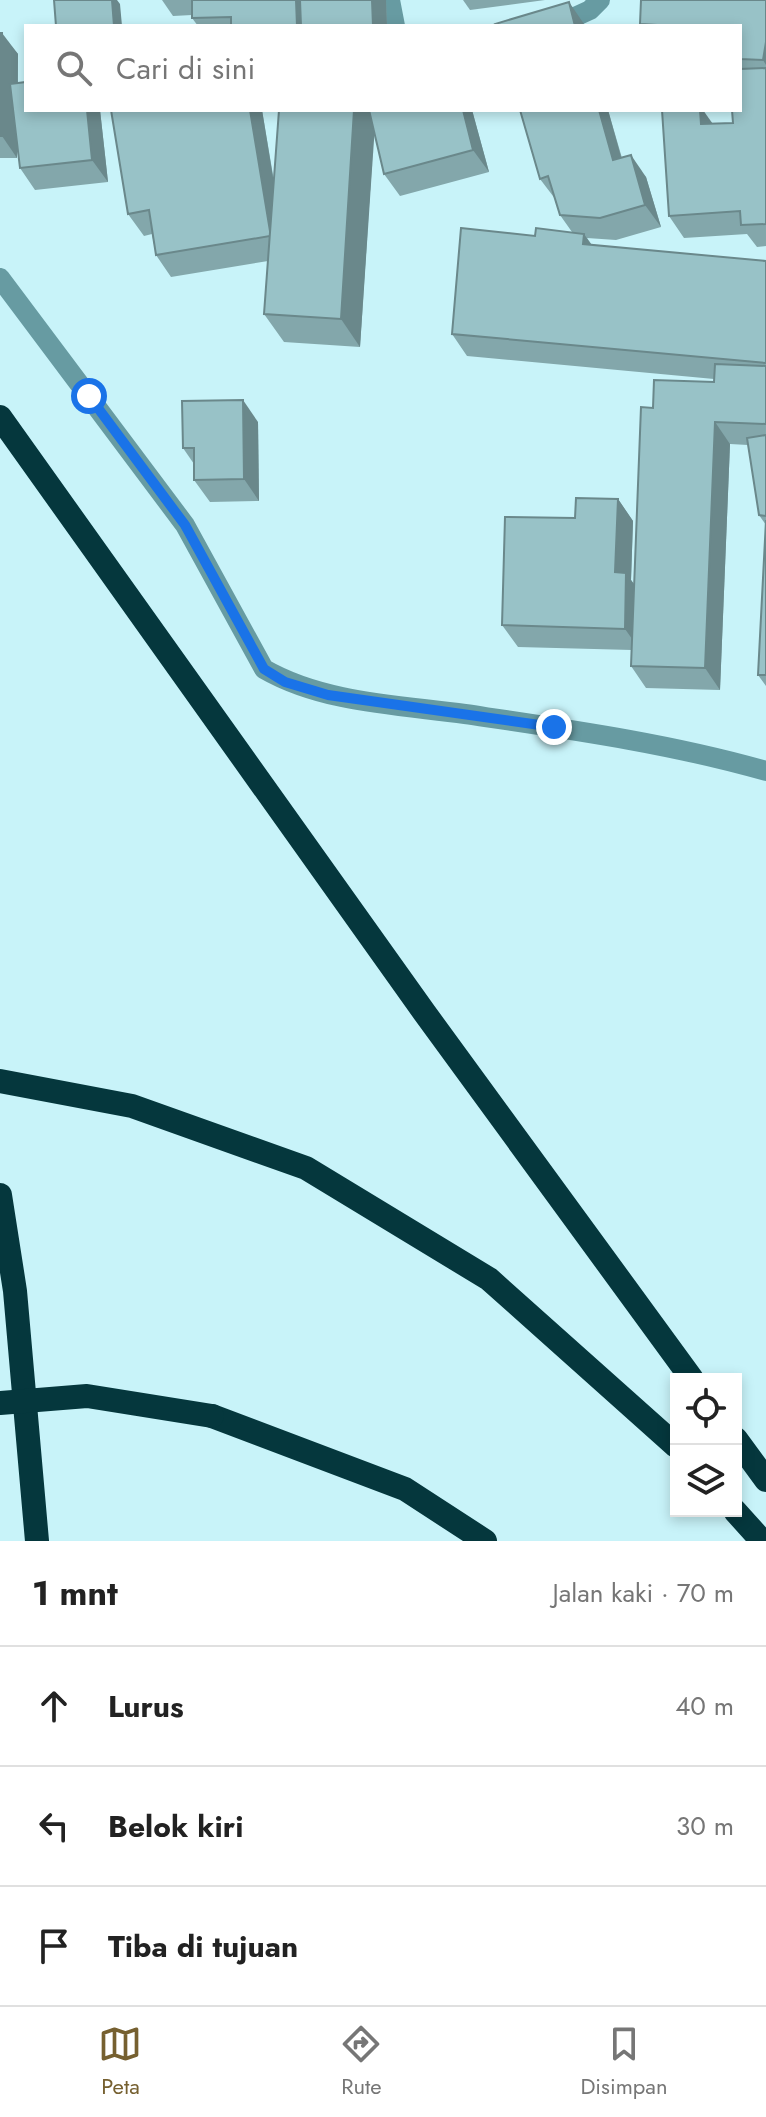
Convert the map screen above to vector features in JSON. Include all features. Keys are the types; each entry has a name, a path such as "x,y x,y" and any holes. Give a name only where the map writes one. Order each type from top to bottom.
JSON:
{"highway":[{"path":"0,417 424,1012 688,1373"},
{"path":"0,1081 132,1106 306,1168 489,1279 675,1445"},
{"path":"0,1195 17,1306 37,1541"},
{"path":"0,1403 87,1396 212,1416 405,1489 485,1541"},
{"path":"740,1445 766,1480"},
{"path":"740,1517 762,1541"}],"street":[{"path":"390,0 395,24"},
{"path":"559,24 590,10 600,0"},
{"path":"0,278 185,525 264,669 285,682 328,695 554,727 714,756 766,771"}],"building":[{"path":"54,0 112,0 114,24 56,24"},
{"path":"192,0 296,0 297,24 231,24 231,17 192,18"},
{"path":"300,0 372,0 373,24 301,24"},
{"path":"641,0 766,0 763,60 742,59 742,24 640,24"},
{"path":"569,2 574,24 495,24"},
{"path":"2,33 2,136 0,136"},
{"path":"766,68 766,224 741,225 740,211 669,216 662,112 700,112 701,124 733,123 732,112 742,112 742,69"},
{"path":"24,82 24,112 87,112 92,160 20,168 10,84"},
{"path":"111,112 250,112 270,236 156,255 149,210 128,214"},
{"path":"279,112 354,112 341,319 264,314"},
{"path":"369,112 464,112 473,150 384,174"},
{"path":"521,112 600,112 613,160 631,155 645,205 600,218 560,215 548,176 540,179"},
{"path":"461,228 535,236 536,228 584,234 583,244 766,261 766,363 452,334"},
{"path":"715,364 766,366 766,424 715,422 705,668 631,666 641,407 653,408 654,380 714,382"},
{"path":"243,400 244,479 194,480 194,448 183,448 182,401"},
{"path":"766,435 766,516 759,515 747,438"},
{"path":"576,498 618,499 615,572 626,573 625,629 502,625 505,517 575,518"},
{"path":"766,520 766,675 758,675"}],"route":[{"path":"89,396 185,525 208,572 264,669 285,682 328,695 554,727"}]}
